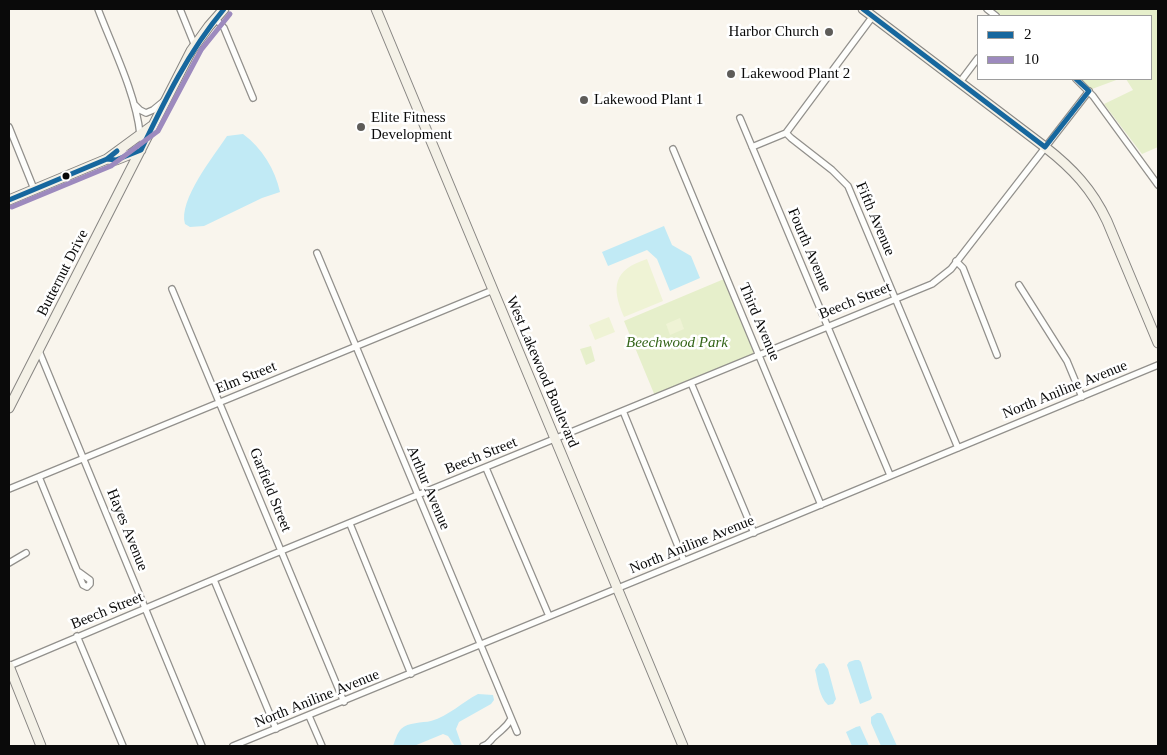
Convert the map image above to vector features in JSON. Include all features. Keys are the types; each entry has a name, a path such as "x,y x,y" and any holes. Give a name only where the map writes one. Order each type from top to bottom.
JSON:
{"street":[{"path":"98,9 133,101 140,134"},
{"path":"180,9 195,46"},
{"name":"Butternut Drive","path":"9,408 166,99 195,46 215,18 224,9"},
{"name":"West Lakewood Boulevard","path":"376,9 683,746"},
{"path":"863,9 1074,171 1098,202 1158,344"},
{"path":"752,147 786,133 873,16"},
{"path":"215,18 224,28 254,98"},
{"path":"960,82 977,59"},
{"path":"1077,80 1089,91 1158,185"},
{"name":"Beech Street","path":"9,666 281,551 932,284 943,276 956,261 1089,91"},
{"path":"133,101 140,110 146,113 153,110 166,99"},
{"name":"Fourth Avenue","path":"740,118 890,475"},
{"path":"9,200 107,159 153,125"},
{"path":"9,127 34,189"},
{"name":"Fifth Avenue","path":"786,133 832,170 848,186 958,448"},
{"name":"Third Avenue","path":"673,149 822,505"},
{"path":"107,159 116,160 141,150"},
{"name":"Arthur Avenue","path":"317,253 517,732"},
{"path":"956,261 963,268 997,355"},
{"path":"1019,285 1067,361 1082,397"},
{"name":"Garfield Street","path":"172,289 344,702"},
{"name":"Elm Street","path":"9,489 492,290"},
{"name":"Hayes Avenue","path":"38,351 202,746"},
{"name":"North Aniline Avenue","path":"233,746 344,702 1158,365"},
{"path":"691,383 754,533"},
{"path":"623,411 684,561"},
{"path":"486,468 549,616"},
{"path":"39,477 78,572"},
{"path":"350,524 411,674"},
{"path":"9,564 26,553"},
{"path":"214,580 276,729"},
{"path":"77,636 123,746"},
{"path":"9,666 41,746"},
{"path":"309,716 322,746"},
{"path":"483,746 491,745 494,737 506,728 512,719"}],"green space":[{"path":"993,9 1158,9 1158,147 1142,154 1104,104 1133,90 1127,80 1152,80 1152,15 1001,15"},
{"path":"1080,80 1116,80 1092,89"},
{"path":"647,259 663,301 624,317 617,297 618,281 621,274 627,268"},
{"name":"Beechwood Park","path":"724,279 753,348 753,354 655,396 624,321"},
{"path":"609,317 615,332 595,340 589,325"},
{"path":"680,318 684,329 670,335 666,324"},
{"path":"591,346 595,361 586,365 580,349"}],"water":[{"path":"243,134 262,152 275,175 280,192 262,198 204,226 190,227 185,224 184,214 187,203 198,178 227,136"},
{"path":"664,226 672,245 691,256 700,278 670,291 657,259 647,250 608,266 602,252"},
{"path":"855,660 861,662 872,698 860,704 847,665"},
{"path":"824,663 828,669 836,699 833,704 828,705 821,694 815,670 819,664"},
{"path":"478,694 493,695 494,700 491,704 459,722 456,729 462,746 455,746 448,736 443,734 414,746 393,746 398,733 404,727 438,719"},
{"path":"877,713 883,715 897,746 881,746 871,723 871,717"},
{"path":"860,726 869,746 852,746 846,732"}],"transit line":[{"name":"2","path":"107,159 116,160 141,150 188,59 224,9"},
{"name":"2","path":"863,9 1045,147 1089,91 1077,80"},
{"name":"10","path":"12,207 111,166 158,131 201,50 230,14"},
{"name":"2","path":"9,200 107,159 117,151"}],"place":[{"name":"Harbor Church","path":"829,32"},
{"name":"Lakewood Plant 2","path":"731,74"},
{"name":"Lakewood Plant 1","path":"584,100"},
{"name":"Elite Fitness Development","path":"361,127"}]}
